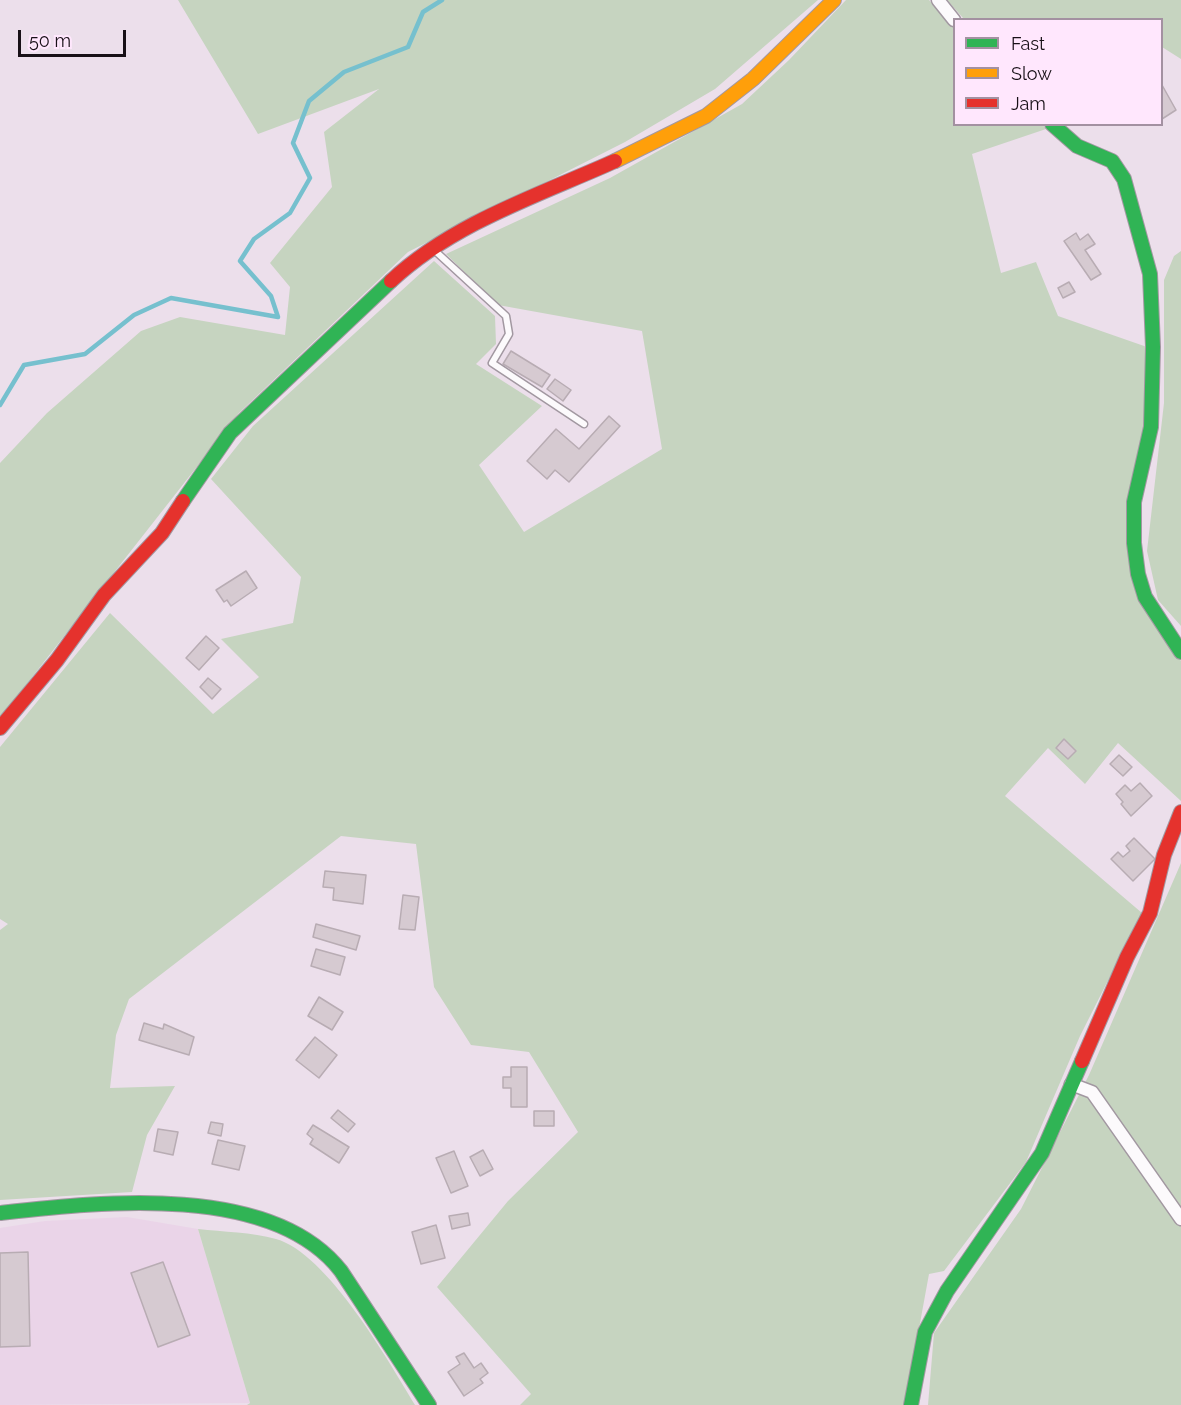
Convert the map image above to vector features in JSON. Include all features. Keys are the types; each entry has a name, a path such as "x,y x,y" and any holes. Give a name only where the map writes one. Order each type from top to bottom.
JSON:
{"street":[{"path":"0,728 57,660 104,595 162,533 230,433 415,260 465,228 623,158 706,116 753,79 834,0"},
{"path":"938,0 953,19"},
{"path":"1054,126 1077,146 1112,161 1124,179 1150,274 1153,347 1151,427 1134,502 1134,543 1138,574 1145,597 1181,652"},
{"path":"911,1405 925,1332 947,1291 1041,1153 1150,913 1164,855 1181,812"},
{"path":"1071,1084 1092,1092 1181,1219"},
{"path":"0,1213 148,1202 187,1204 266,1221 301,1238 334,1262 429,1405"}],"lane":[{"path":"433,249 506,316 509,334 492,363 584,424"}],"shaded area":[{"path":"127,1217 198,1229 250,1403 0,1405 0,1228 45,1221"}],"green space":[{"path":"178,0 818,0 715,89 625,142 408,252 239,413 0,718 0,463 47,413 141,331 180,317 285,335 290,287 270,263 332,187 324,132 379,89 258,134"},
{"path":"846,0 929,0 953,26 953,126 1044,126 1046,129 972,154 1001,273 1036,262 1058,316 1147,347 1144,433 1130,547 1168,641 1181,661 1181,801 1118,743 1085,784 1048,748 1005,796 1142,913 1080,1036 1026,1162 944,1271 929,1274 905,1405 520,1405 531,1394 437,1287 508,1201 578,1132 529,1052 471,1045 434,987 416,844 341,836 129,999 116,1035 110,1088 175,1086 147,1135 132,1192 0,1200 0,930 8,924 0,919 0,747 110,613 213,714 259,677 221,639 293,623 301,577 211,479 253,426 434,261 495,316 496,344 476,364 542,406 479,465 524,532 662,449 642,331 498,305 446,254 610,178 742,104 789,60"},
{"path":"947,0 1181,0 1181,59 1163,48 1163,18 963,18"},
{"path":"1181,251 1181,626 1158,600 1147,551 1164,403 1164,280 1174,256"},
{"path":"1181,863 1181,1405 928,1405 934,1333 1021,1209 1089,1075"},
{"path":"198,1229 267,1237 296,1248 335,1286 354,1310 373,1336 415,1405 247,1405 250,1403"}],"building":[{"path":"1163,87 1176,110 1163,118"},
{"path":"1076,233 1080,240 1088,234 1095,244 1085,250 1101,274 1091,280 1064,241"},
{"path":"1069,282 1075,292 1063,298 1058,288"},
{"path":"511,351 550,375 542,387 503,364"},
{"path":"555,379 571,390 563,401 547,389"},
{"path":"609,416 620,426 569,482 555,470 547,479 527,461 556,429 579,449"},
{"path":"246,571 257,588 231,606 227,600 224,602 216,590"},
{"path":"206,636 219,648 199,670 186,658"},
{"path":"208,678 221,689 212,699 200,687"},
{"path":"1064,739 1076,751 1068,759 1056,748"},
{"path":"1119,755 1132,767 1123,776 1110,764"},
{"path":"1140,783 1152,796 1131,816 1116,794 1125,785 1131,791"},
{"path":"1134,838 1155,859 1133,881 1111,859 1118,852 1123,857 1130,851 1126,846"},
{"path":"325,871 366,875 363,904 333,900 334,888 323,887"},
{"path":"403,895 419,897 415,930 399,929"},
{"path":"316,924 360,936 356,950 313,937"},
{"path":"316,949 345,957 340,975 311,966"},
{"path":"319,997 343,1012 332,1030 308,1016"},
{"path":"144,1023 163,1029 164,1024 194,1037 189,1055 139,1040"},
{"path":"315,1037 337,1055 319,1078 296,1060"},
{"path":"511,1067 527,1067 527,1107 511,1107 511,1088 503,1088 503,1077 511,1077"},
{"path":"338,1110 355,1124 348,1132 331,1118"},
{"path":"534,1111 554,1111 554,1126 534,1126"},
{"path":"211,1122 223,1124 221,1136 208,1133"},
{"path":"313,1125 349,1147 339,1163 310,1144 313,1139 307,1134"},
{"path":"158,1129 178,1132 173,1155 154,1151"},
{"path":"218,1140 245,1146 239,1170 212,1164"},
{"path":"483,1150 493,1169 480,1176 470,1157"},
{"path":"454,1151 468,1186 451,1193 436,1158"},
{"path":"468,1213 470,1225 452,1229 449,1216"},
{"path":"436,1225 445,1258 421,1264 412,1232"},
{"path":"28,1252 30,1346 0,1347 0,1253"},
{"path":"163,1262 190,1335 158,1347 131,1273"},
{"path":"464,1353 474,1368 481,1363 488,1373 480,1379 483,1383 464,1396 448,1372 460,1364 456,1357"}],"waterway":[{"path":"0,405 24,365 85,354 134,315 171,298 278,317 271,296 240,261 254,239 290,213 310,178 293,143 309,101 344,72 408,47 423,12 442,0"}],"traffic: fast":[{"path":"1054,126 1077,146 1112,161 1124,179 1150,274 1153,347 1151,427 1134,502 1134,543 1138,574 1145,597 1181,652"},
{"path":"183,501 230,433 391,281"},
{"path":"911,1405 925,1332 947,1291 1042,1153 1082,1061"},
{"path":"0,1213 85,1205 182,1204 229,1211 273,1223 311,1243 341,1271 429,1405"}],"traffic: slow":[{"path":"615,161 706,116 753,79 834,0"}],"traffic: jam":[{"path":"391,281 415,261 469,227 615,161"},
{"path":"0,728 57,660 104,595 162,533 183,501"},
{"path":"1082,1061 1127,957 1150,913 1164,855 1181,812"}]}
